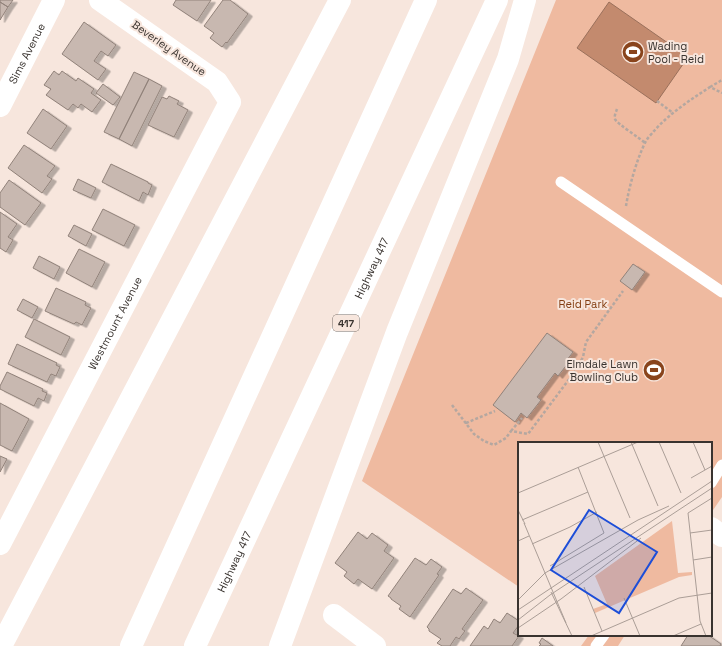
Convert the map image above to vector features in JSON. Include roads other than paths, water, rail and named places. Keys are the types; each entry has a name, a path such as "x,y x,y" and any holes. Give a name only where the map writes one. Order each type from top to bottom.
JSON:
{"main road":[{"name":"Sims Avenue","path":"0,106 54,0"},
{"name":"Beverley Avenue","path":"100,0 217,82 230,102"},
{"path":"1,646 340,0"},
{"path":"131,646 426,0"},
{"name":"Highway 417","path":"195,646 497,0"},
{"path":"280,646 397,332 508,59 525,0"},
{"name":"Westmount Avenue","path":"0,544 230,102"},
{"path":"712,529 722,536"},
{"path":"334,616 375,646"}],"lane":[{"path":"561,182 722,292"},
{"path":"712,481 722,465"},
{"path":"596,646 603,636"}],"place":[{"name":"Wading Pool - Reid","path":"633,52"},
{"name":"Elmdale Lawn Bowling Club","path":"654,370"}],"park label":[{"name":"Reid Park","path":"583,304"}]}
